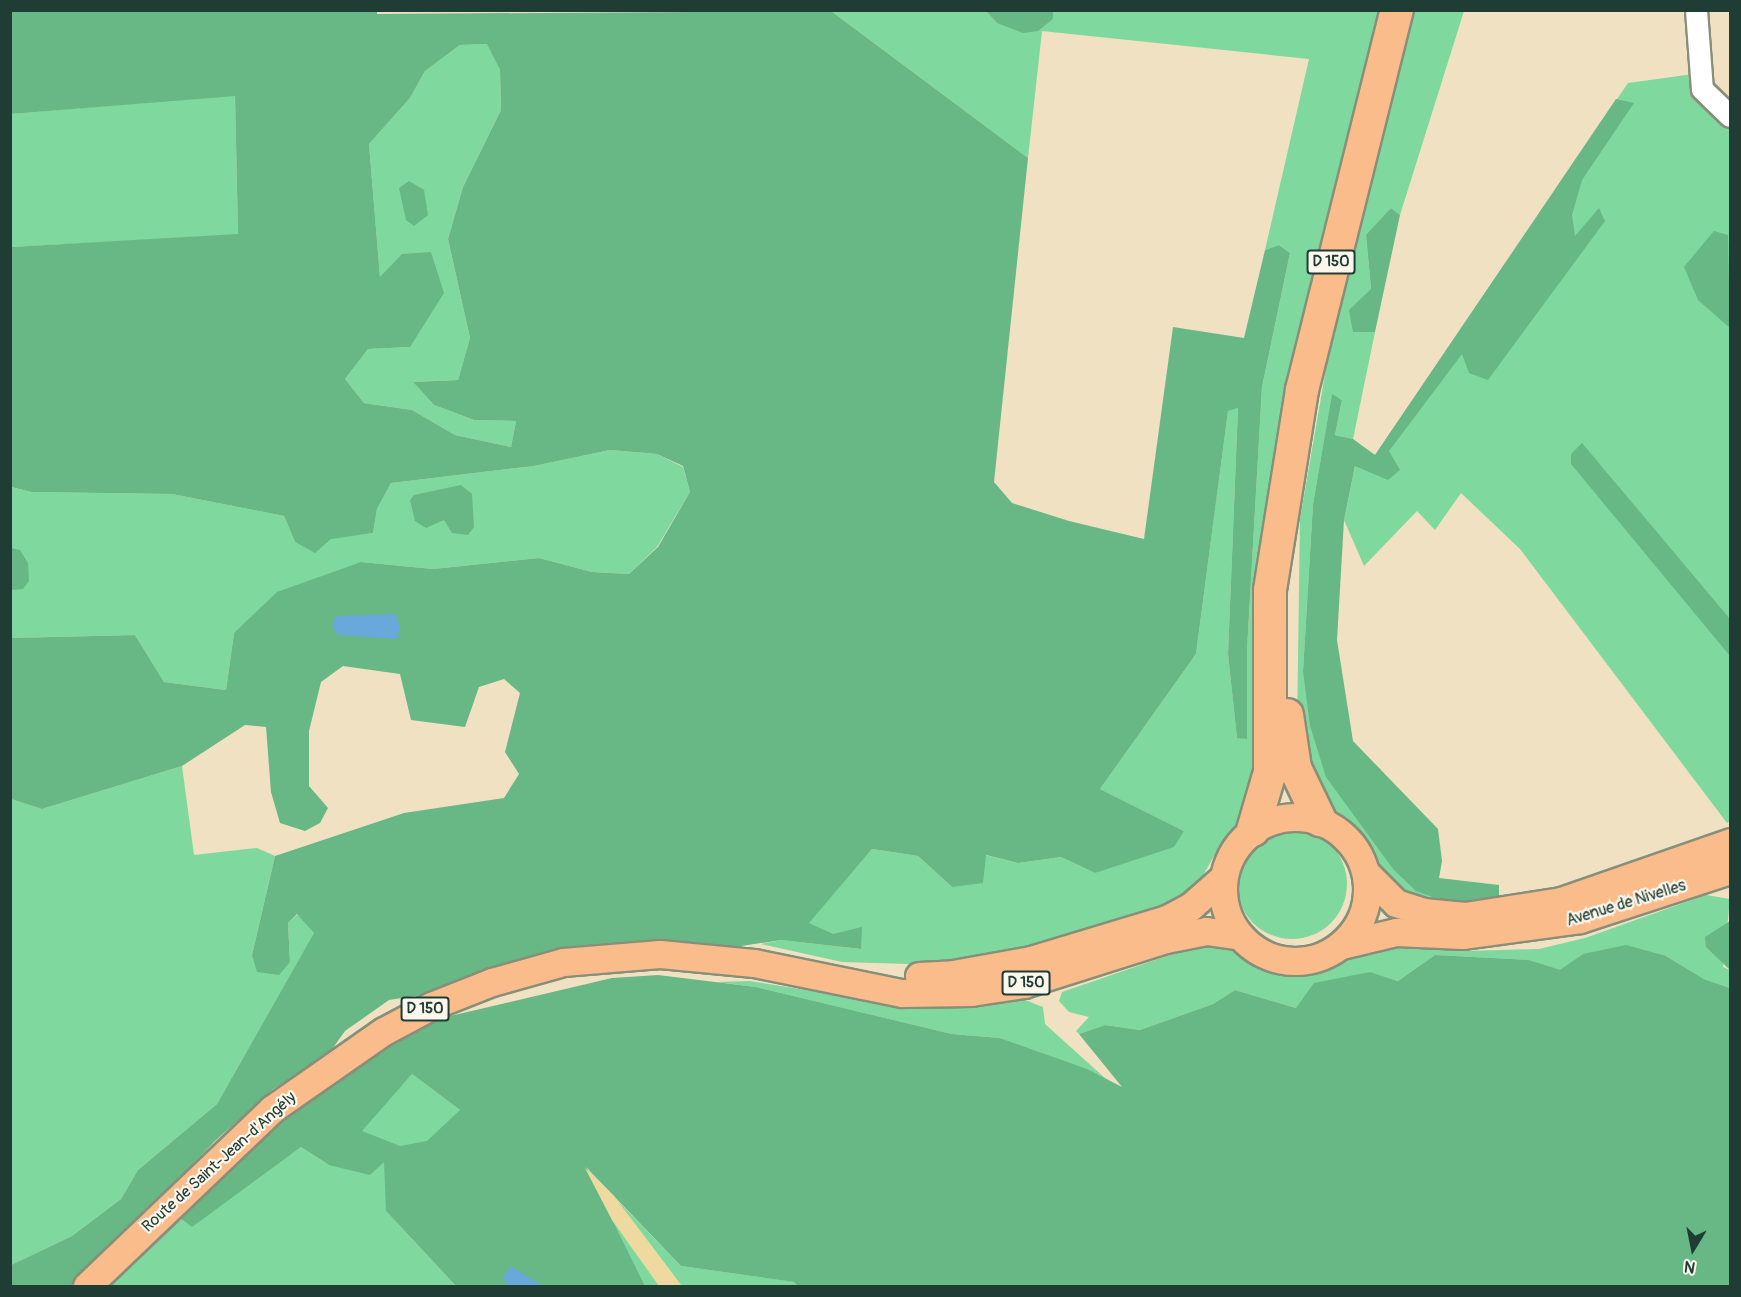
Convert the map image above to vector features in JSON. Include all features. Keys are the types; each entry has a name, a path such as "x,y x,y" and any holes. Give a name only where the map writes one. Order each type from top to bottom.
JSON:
{"highway":[{"name":"D 150","path":"1252,830 1270,772 1270,590 1284,517 1302,390 1317,319 1397,10"},
{"name":"D 150","path":"1284,517 1289,741 1295,768 1320,820"}],"main road":[{"path":"1283,817 1320,820 1341,832 1357,850 1366,873 1364,911 1356,928 1341,945 1322,956 1300,961 1278,959 1257,951 1240,936 1229,919 1223,899 1223,878 1231,855 1252,830 1283,817"},
{"name":"Avenue de Nivelles","path":"1366,873 1396,903 1423,912 1465,916 1561,901 1731,842"},
{"name":"Avenue de Nivelles","path":"1341,945 1396,932 1462,935 1580,919 1731,870"},
{"name":"Route de Saint-Jean-d'Angély","path":"807,972 931,976 1031,960 1167,919 1190,907 1223,878"},
{"name":"Route de Saint-Jean-d'Angély","path":"87,1287 272,1109 384,1031 439,1002 492,982 563,962 634,954 699,957 807,972 902,993 971,992 1024,984 1186,935 1206,931 1240,936"}],"street":[{"path":"1696,10 1702,89 1731,116"}],"green space":[{"path":"377,10 377,14 831,11 1028,158 994,482 1012,503 1069,521 1144,539 1173,327 1244,338 1265,250 1279,245 1290,253 1262,387 1247,650 1247,739 1237,738 1228,654 1238,408 1228,411 1196,654 1100,789 1184,831 1174,847 1095,873 1061,857 1018,863 986,855 983,883 952,887 918,856 872,849 809,923 833,934 862,927 861,949 781,940 389,1000 345,1031 325,1059 273,1089 215,1141 74,1286 11,1286 11,1265 72,1236 121,1199 138,1170 217,1104 314,933 297,914 288,923 290,962 279,975 257,972 252,955 275,856 404,813 504,798 519,774 505,752 520,693 504,679 479,687 465,727 411,720 400,674 343,666 321,682 309,731 309,786 328,808 320,823 305,831 280,823 271,792 266,727 245,725 182,766 42,809 11,799 10,638 135,635 164,682 226,690 234,633 277,592 361,562 433,569 539,558 592,572 629,574 658,547 690,492 683,466 657,454 610,450 534,466 391,483 377,509 373,533 331,539 315,553 295,542 284,516 172,494 31,492 11,487 11,247 238,234 235,96 11,114 11,11","holes":["487,44 500,70 501,110 463,187 448,239 470,338 458,380 413,382 434,405 474,420 516,421 511,447 455,435 412,410 364,403 345,379 368,349 410,347 444,293 431,252 402,254 380,277 369,144 410,98 425,71 460,45"]},
{"path":"831,11 986,11 997,23 1053,19 1053,11 1384,11 1283,401 1263,532 1260,749 1252,804 1222,842 1198,884 1162,907 1009,952 943,965 842,962 761,944 781,940 861,949 808,923 872,849 918,856 952,887 985,855 1018,863 1061,857 1095,873 1184,831 1100,789 1196,654 1228,410 1238,408 1228,654 1237,737 1247,739 1247,650 1262,387 1290,253 1279,245 1265,250 1309,59 1042,31 1028,158"},
{"path":"986,11 1053,11 1053,19 1038,31 1023,33 997,23"},
{"path":"1415,11 1464,11 1400,215 1391,208 1366,236 1371,289 1353,332 1375,332 1353,439 1335,435 1342,400 1332,395 1313,504 1303,671 1393,869 1499,899 1450,910 1400,895 1377,867 1369,845 1353,826 1325,804 1297,730 1300,519 1337,305"},
{"path":"488,44 500,70 501,110 463,187 448,239 470,338 458,380 413,382 434,405 474,420 516,421 511,447 455,435 412,410 364,403 345,379 368,349 410,347 380,277 369,144 410,98 425,71 460,45"},
{"path":"1701,73 1730,116 1730,821 1727,823 1520,549 1461,493 1435,530 1417,511 1364,566 1344,520 1359,447 1375,455 1628,83"},
{"path":"235,95 238,235 11,247 11,114"},
{"path":"1616,99 1634,103 1582,180 1572,215 1575,236 1599,208 1605,221 1488,380 1469,373 1462,354 1389,451 1400,470 1388,480 1355,466 1344,520 1337,640 1353,741 1438,829 1442,861 1439,878 1499,885 1499,899 1449,903 1416,891 1393,869 1326,777 1310,726 1303,671 1313,504 1332,394 1342,400 1335,435 1353,439 1375,455"},
{"path":"409,181 424,190 428,215 414,226 406,220 399,188"},
{"path":"1391,208 1400,215 1375,332 1353,332 1349,310 1371,289 1366,235"},
{"path":"1714,231 1728,235 1730,328 1698,300 1684,267"},
{"path":"1582,443 1730,619 1730,656 1571,464 1571,454"},
{"path":"610,450 657,454 683,467 690,492 657,547 629,574 592,572 539,558 433,569 361,562 234,633 226,690 164,682 135,635 11,638 10,487 31,492 172,494 284,516 295,542 373,533 377,509 391,483 534,466"},
{"path":"461,485 472,494 474,527 468,535 452,533 444,520 426,528 415,521 410,500 414,495"},
{"path":"11,548 20,550 28,563 29,581 23,589 11,590"},
{"path":"182,766 194,855 257,848 275,856 252,955 290,963 288,923 298,914 315,932 217,1104 138,1170 121,1199 72,1236 11,1265 11,799 42,809"},
{"path":"1292,829 1313,833 1331,845 1343,863 1347,884 1343,905 1331,923 1313,935 1292,939 1271,935 1253,923 1241,905 1237,884 1241,863 1253,845 1271,833"},
{"path":"1706,895 1730,899 1723,967 1730,970 1730,988 1704,979 1666,956 1583,954 1560,971 1529,960 1435,955 1398,981 1369,972 1296,1008 1235,990 1213,1004 1140,1030 1105,1025 1079,1034 1076,1031 1089,1017 1069,1012 1059,1001 1062,992 1196,946 1219,945 1280,972 1310,972 1360,950 1389,943 1465,951 1539,949 1585,938"},
{"path":"1730,921 1730,970 1706,947 1705,937"},
{"path":"1626,945 1666,956 1704,979 1730,988 1730,1286 798,1286 794,1282 681,1266 586,1167 645,1286 456,1286 386,1211 384,1162 370,1175 329,1165 301,1147 192,1227 175,1214 262,1137 333,1082 429,1021 612,978 658,975 756,987 952,1034 1000,1038 1087,1069 1122,1087 1079,1034 1105,1025 1140,1030 1213,1004 1235,990 1296,1008 1314,983 1370,972 1398,981 1435,955 1529,960 1560,970 1583,954","holes":["412,1074 460,1110 427,1141 400,1146 362,1131"]},
{"path":"750,981 906,1006 1020,998 1043,1007 1045,1024 1106,1079 1000,1038 952,1034 756,987 717,982"},
{"path":"412,1074 460,1110 386,1211 456,1286 104,1286 175,1214 261,1175 301,1147 329,1165"},
{"path":"584,1166 681,1266 795,1282 798,1286 645,1286"}],"sand":[{"path":"585,1168 614,1196 682,1286 659,1286 612,1220"}],"water":[{"path":"396,614 400,628 397,639 338,635 332,625 336,616"},
{"path":"510,1266 543,1286 510,1286 503,1279"}]}
